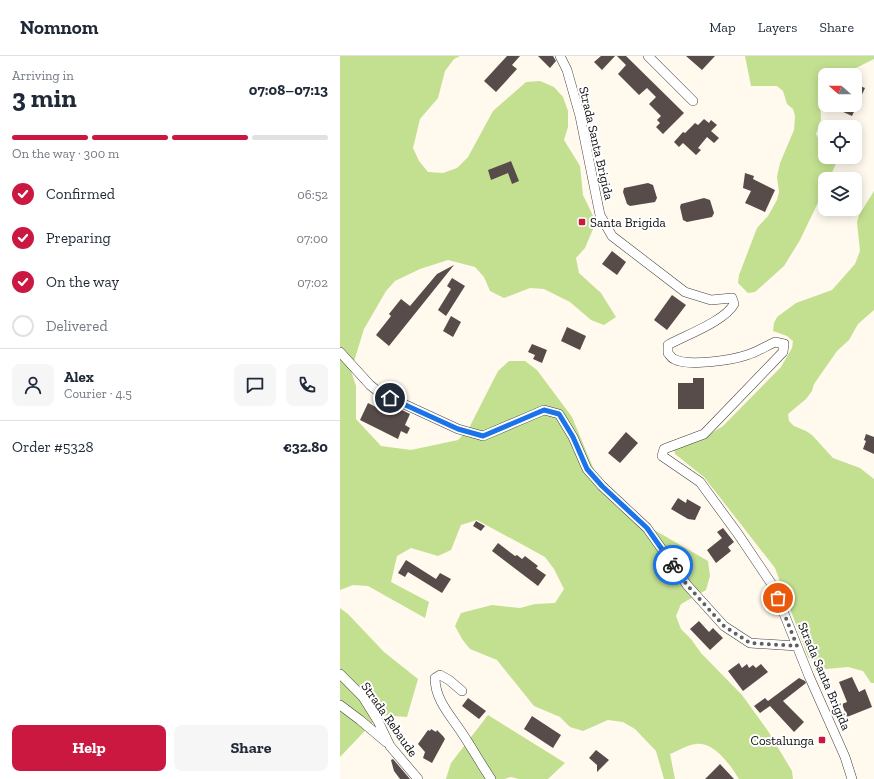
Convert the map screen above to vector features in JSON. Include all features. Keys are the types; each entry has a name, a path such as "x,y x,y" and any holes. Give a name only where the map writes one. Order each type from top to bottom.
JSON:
{"street":[{"name":"Strada Santa Brigida","path":"560,56 566,70 580,116 600,215 612,236 685,292 711,300 732,298 734,304 731,309 704,328 668,345 668,353 673,359 682,362 699,363 721,361 747,355 775,342 784,344 783,352 704,434 664,449 662,456 700,482 738,534 773,586 845,757 852,779"},
{"path":"648,56 693,101"},
{"path":"340,352 380,394 458,429 483,436 544,410 559,414 573,437 587,469 602,486 647,528 687,585 724,626 750,643 797,646"},
{"name":"Strada Rebaude","path":"340,674 363,697 390,746 418,779"},
{"path":"462,691 449,680 440,675 435,678 435,687 446,712 462,732 490,779"},
{"path":"340,705 390,746"}],"green space":[{"path":"340,56 460,56 454,59 445,71 438,98 420,119 413,148 419,161 428,172 443,173 457,168 468,157 493,111 526,82 540,81 554,87 563,97 568,111 568,127 564,140 580,166 583,195 596,222 585,248 576,258 579,273 601,293 616,317 604,325 591,320 570,302 544,289 530,288 504,298 490,291 484,277 475,267 448,260 420,269 395,281 386,291 364,329 351,371 356,386 356,419 381,446 411,450 458,440 469,428 498,371 509,361 525,361 537,370 572,417 594,470 644,524 708,561 710,576 706,590 681,604 676,616 681,629 691,639 701,653 742,695 768,731 792,771 793,779 739,779 727,761 715,750 703,744 696,744 670,754 675,779 664,779 656,751 635,729 623,722 608,720 583,731 570,727 560,717 534,706 497,660 470,649 462,639 455,626 461,613 492,605 520,608 535,604 555,603 564,589 554,569 545,557 477,520 461,525 451,550 438,556 411,548 397,556 391,582 429,602 425,618 368,586 353,585 340,590"},
{"path":"745,56 874,56 874,59 856,68 818,68 818,112 821,112 821,120 818,120 816,134 818,138 818,164 836,164 832,172 818,172 818,203 800,240 784,266 755,292 748,293 738,283 739,275 757,228 768,216 777,200 779,192 777,177 780,163 794,130 795,116 793,109 787,104 783,91 777,86 751,86"},
{"path":"874,191 874,310 858,324 849,340 837,351 814,384 812,391 806,399 788,414 789,421 794,426 812,435 833,458 860,468 874,479 874,683 871,683 863,671 848,667 826,669 818,667 808,657 775,568 704,477 675,454 674,449 693,441 700,440 723,426 781,367 792,348 793,341 787,336 773,331 774,323 777,317 796,303 832,290 855,264 860,251 857,222 859,216 862,216 862,210"},
{"path":"340,608 348,614 384,652 418,679 407,717 380,715 340,757"},
{"path":"488,715 565,763 548,779 519,779 511,777 504,779 446,779 451,763"}],"building":[{"path":"507,56 520,56 512,65 517,69 496,92 484,81"},
{"path":"538,56 553,56 556,61 550,68"},
{"path":"601,56 615,56 602,70 594,62"},
{"path":"617,56 626,56 684,113 663,134 656,127 660,123 657,120 661,116 649,104 656,97 647,88 639,95 618,74 626,65"},
{"path":"686,56 715,56 702,70"},
{"path":"862,87 865,88 862,94"},
{"path":"843,112 854,112 852,116"},
{"path":"704,119 709,123 711,120 717,125 711,131 719,138 714,143 707,137 698,148 701,150 696,155 683,143 679,147 674,142 683,132 685,133 695,123 698,125"},
{"path":"511,161 519,181 512,184 508,173 491,180 488,170"},
{"path":"745,173 754,176 753,179 775,190 765,212 745,203 751,191 743,188"},
{"path":"648,183 653,185 657,198 655,202 630,206 627,204 623,192 624,188"},
{"path":"704,198 710,200 714,213 712,217 687,222 683,220 680,207 681,204"},
{"path":"612,251 626,262 617,275 602,264"},
{"path":"454,265 389,346 376,335 391,316 389,314 401,299 410,306 437,274"},
{"path":"452,278 465,286 446,316 438,310 451,289 447,286"},
{"path":"672,295 686,305 667,330 654,320"},
{"path":"451,316 461,322 453,337 443,331"},
{"path":"567,327 586,336 580,350 561,341"},
{"path":"532,344 547,350 542,363 533,359 535,355 528,352"},
{"path":"693,378 704,378 704,409 678,409 678,383 693,383"},
{"path":"368,403 384,411 388,403 410,414 405,425 410,428 407,434 401,431 398,439 360,420"},
{"path":"626,432 638,443 620,463 608,453"},
{"path":"866,434 874,437 874,454 863,449 866,441 864,440"},
{"path":"678,498 686,503 687,499 701,507 695,520 688,519 671,509"},
{"path":"476,521 485,526 481,531 473,526"},
{"path":"723,528 734,542 728,547 731,551 716,563 707,550 722,538 717,532"},
{"path":"498,543 515,556 517,555 522,559 525,556 538,566 536,568 546,575 538,586 492,551"},
{"path":"406,560 436,579 440,573 451,579 442,593 408,572 405,577 398,573"},
{"path":"699,621 709,632 713,628 723,638 710,650 690,629"},
{"path":"739,663 742,668 747,664 749,668 753,665 756,668 761,664 768,672 743,691 728,671"},
{"path":"852,677 859,692 865,689 872,707 847,717 842,704 847,702 839,682"},
{"path":"799,678 806,683 783,701 804,722 794,732 770,706 760,713 754,706 765,698 768,701"},
{"path":"468,698 486,711 479,719 462,706"},
{"path":"532,716 561,735 553,748 524,729"},
{"path":"431,729 436,732 437,730 445,739 432,763 423,758 425,752 418,744 428,730 430,731"},
{"path":"596,750 609,760 597,772 597,765 589,758"},
{"path":"393,759 410,779 400,779 394,771 391,760"},
{"path":"720,764 734,779 705,779"}],"way so far":[{"path":"673,565 687,585 724,626 750,643 797,646 778,598"}],"place":[{"name":"Santa Brigida","path":"582,222"},
{"name":"Costalunga","path":"822,740"}],"route":[{"path":"390,398 458,429 483,436 544,410 559,414 573,437 587,469 602,486 647,528 673,565"}]}
